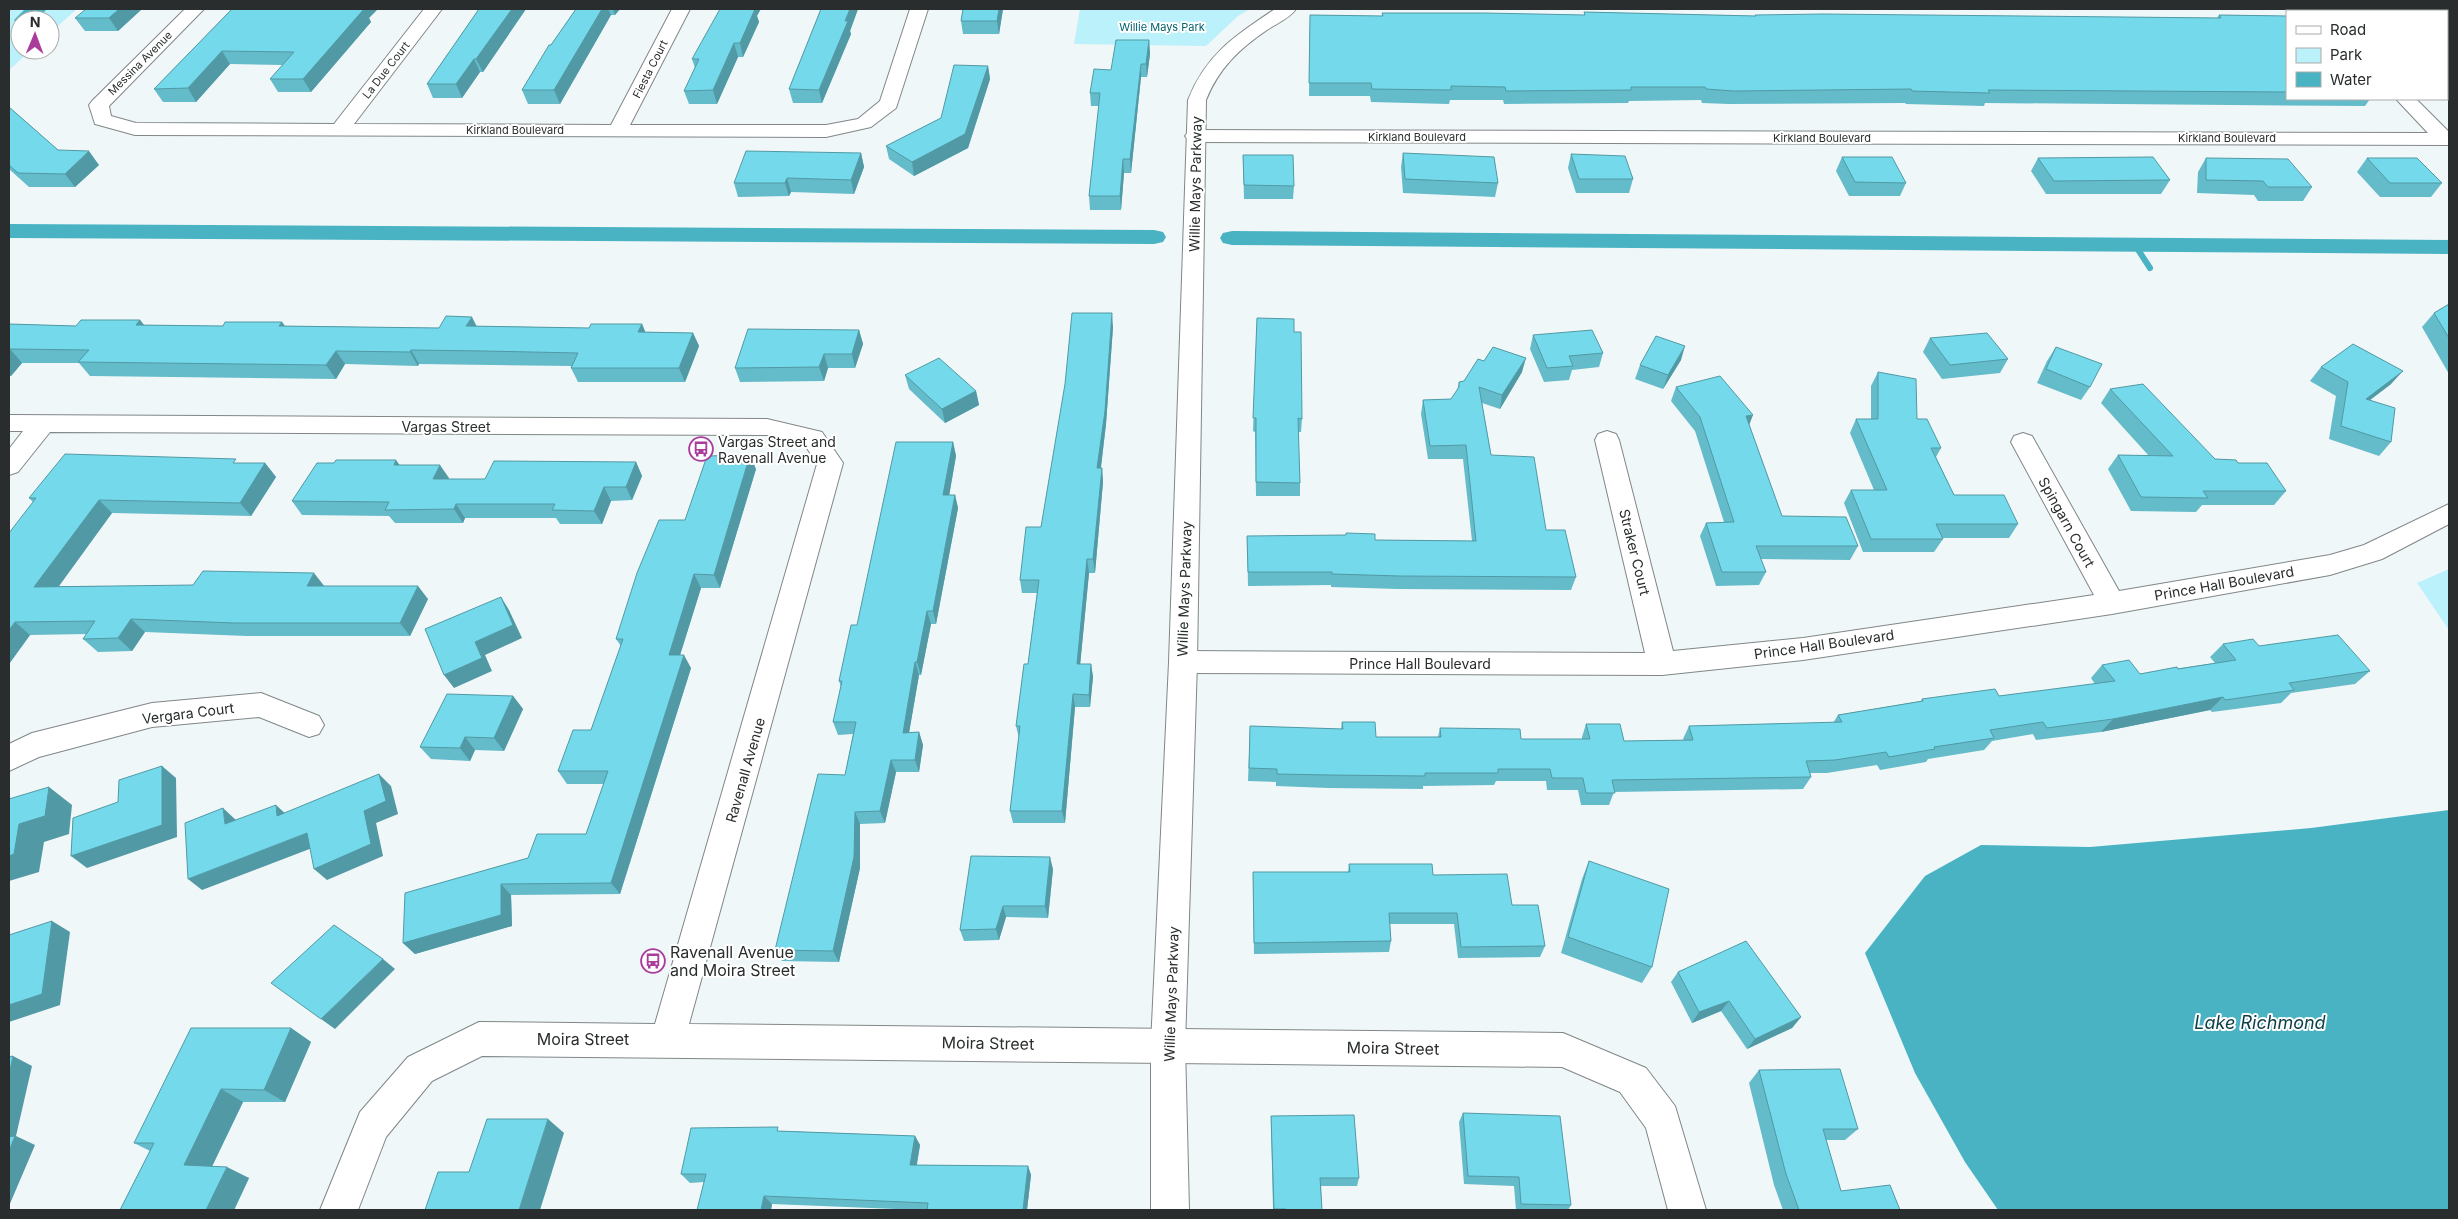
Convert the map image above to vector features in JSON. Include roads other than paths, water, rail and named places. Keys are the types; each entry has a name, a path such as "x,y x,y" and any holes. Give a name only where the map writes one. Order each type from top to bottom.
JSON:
{"street":[{"name":"Messina Avenue","path":"135,129 102,120 99,105 195,9"},
{"name":"La Due Court","path":"338,131 433,9"},
{"name":"Fiesta Court","path":"618,129 681,9"},
{"name":"Kirkland Boulevard","path":"135,129 826,131 864,123 889,104 919,9"},
{"name":"Willie Mays Parkway","path":"1170,1210 1168,1045 1183,662 1197,100 1203,80 1217,60 1237,42 1287,9"},
{"path":"2405,100 2447,139"},
{"name":"Kirkland Boulevard","path":"1195,136 2447,139"},
{"name":"Vargas Street","path":"9,423 767,427 813,438 830,462 821,501"},
{"path":"9,466 43,423"},
{"name":"Straker Court","path":"1607,440 1662,664"},
{"name":"Spingarn Court","path":"2023,442 2112,603"},
{"name":"Ravenall Avenue","path":"668,1039 821,501"},
{"name":"Prince Hall Boulevard","path":"1183,662 1662,664 1803,649 2112,603 2330,565 2373,552 2449,513"},
{"name":"Vergara Court","path":"9,758 32,746 152,715 261,705 310,724"},
{"name":"Moira Street","path":"339,1210 373,1125 420,1069 479,1038 1563,1050 1633,1080 1662,1119 1687,1210"}],"water":[{"name":"Lake Richmond","path":"2449,810 2449,1210 1998,1210 1965,1162 1915,1073 1865,953 1925,876 1981,845 2090,847 2311,828"}],"waterway":[{"path":"9,231 1154,237"},
{"path":"1232,238 2449,247"},
{"path":"2135,245 2150,268"}],"place":[{"name":"Vargas Street and Ravenall Avenue","path":"701,449"},
{"name":"Ravenall Avenue and Moira Street","path":"653,961"}],"park label":[{"name":"Willie Mays Park","path":"1162,27"}]}
